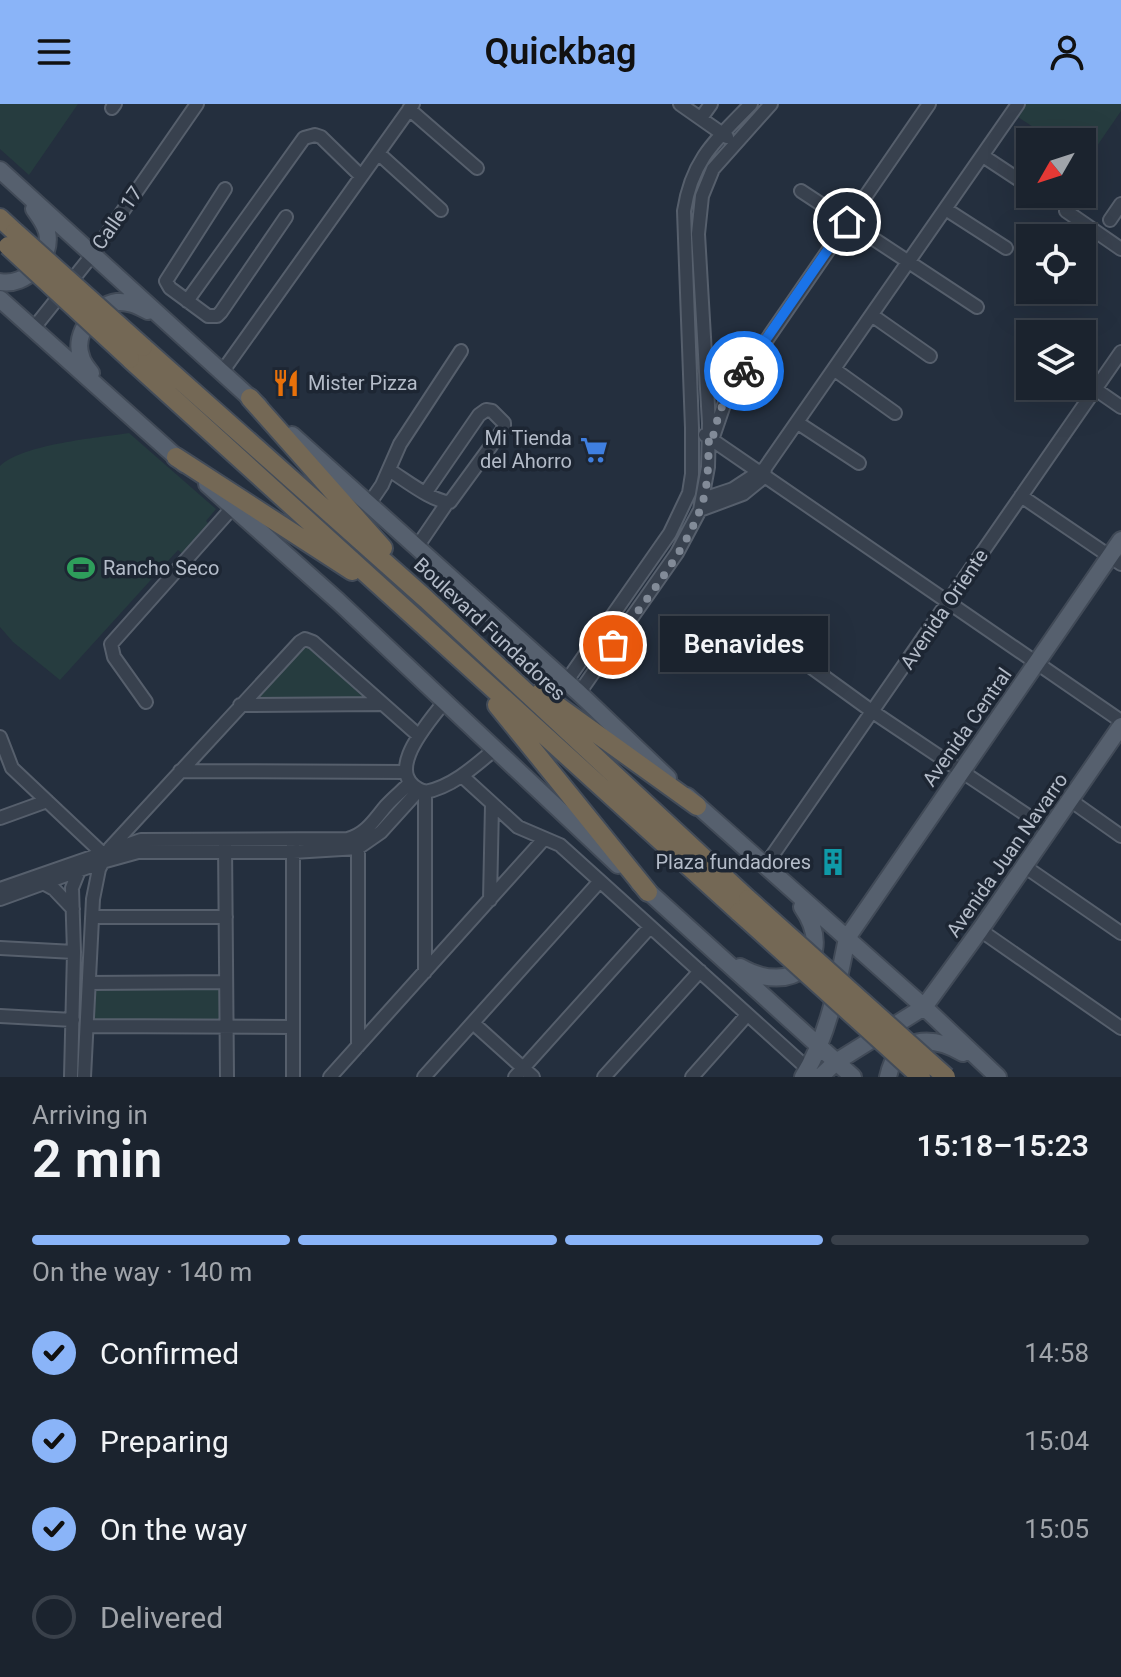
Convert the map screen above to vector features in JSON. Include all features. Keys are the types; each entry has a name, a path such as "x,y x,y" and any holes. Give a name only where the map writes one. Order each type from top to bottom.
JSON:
{"highway":[{"name":"Boulevard Fundadores","path":"0,218 8,239 199,420 463,662 946,1077"},
{"name":"Boulevard Fundadores","path":"8,239 220,413 426,599 921,1077"},
{"path":"247,395 426,599"},
{"path":"176,457 397,600"},
{"path":"463,662 648,892"},
{"path":"497,666 549,699 697,806"}],"main road":[{"path":"2,172 572,688 697,806 924,1007 997,1077"},
{"path":"0,282 18,281 28,275 45,254 48,242 47,230 40,217 2,172"},
{"path":"0,299 233,507 445,701 561,813 819,1046 818,1071"},
{"path":"106,394 81,357 80,336 96,313 108,305 127,302 176,330"},
{"name":"Avenida Central","path":"847,938 1037,662 1115,560 1121,540"},
{"name":"Avenida Juan Navarro","path":"924,1007 1121,723"},
{"path":"718,954 766,979 779,980 803,968 811,958 816,933 811,919 782,880"},
{"path":"818,1071 819,1046 841,971 847,938"},
{"path":"818,1071 924,1007"},
{"path":"888,1077 898,1054 921,1041 934,1040 947,1044 997,1077"},
{"path":"818,1071 853,1077"}],"street":[{"name":"Calle 17","path":"33,329 93,254 197,104"},
{"path":"680,104 735,143"},
{"path":"701,118 711,104"},
{"path":"572,688 670,533 689,493 692,428 684,211 688,186 696,166 722,133 751,104"},
{"path":"572,688 677,553 702,504 710,438 699,214 702,196 713,169 771,104"},
{"path":"710,438 726,399 757,351 929,104"},
{"path":"702,504 743,494 762,472 1018,104"},
{"path":"226,376 411,106 477,168"},
{"path":"187,301 304,138 321,137 361,176"},
{"path":"378,153 441,210"},
{"path":"983,156 1016,178"},
{"path":"225,189 167,275 167,285 208,316 217,316 286,217"},
{"path":"801,191 977,307"},
{"path":"1110,220 1121,204"},
{"path":"947,210 1006,248"},
{"path":"1066,211 1121,249"},
{"path":"873,316 930,356"},
{"path":"739,339 757,351"},
{"path":"369,504 400,444 461,351"},
{"name":"Avenida Oriente","path":"1096,388 1121,352"},
{"path":"835,370 895,413"},
{"path":"1096,390 1121,407"},
{"name":"Avenida Oriente","path":"765,866 1087,400"},
{"path":"417,547 504,428 504,423 492,411 486,410 479,415 426,492"},
{"path":"798,423 859,463"},
{"path":"692,428 762,472 1121,723"},
{"path":"389,470 447,503"},
{"path":"1021,496 1115,560"},
{"path":"146,702 114,657 111,644 233,507"},
{"path":"757,628 873,712 1049,830"},
{"path":"0,899 78,871 100,854 305,639 313,642 418,735"},
{"path":"425,972 414,784 418,735 445,701"},
{"path":"240,705 380,704"},
{"path":"0,737 8,762 17,773 100,854"},
{"path":"180,771 414,784 434,791 462,776 495,749"},
{"path":"462,776 518,827 560,845 747,1015 818,1071"},
{"path":"0,889 141,840 293,846 358,842 381,832 414,784"},
{"path":"1070,800 1121,836"},
{"path":"0,818 47,801"},
{"path":"490,900 492,805"},
{"path":"330,1077 544,839"},
{"path":"358,842 358,1046"},
{"path":"225,845 227,1077"},
{"path":"293,846 293,1077"},
{"path":"84,1077 92,917 100,854"},
{"path":"1024,866 1121,933"},
{"path":"71,1077 72,888 78,871"},
{"path":"424,1077 600,881"},
{"path":"43,883 54,889 74,909"},
{"path":"92,917 226,917"},
{"path":"519,1072 650,927"},
{"path":"980,930 1121,1028"},
{"path":"0,948 74,952"},
{"path":"604,1077 700,971"},
{"path":"89,983 226,982"},
{"path":"698,1075 747,1015"},
{"path":"0,1016 73,1020"},
{"path":"473,1023 519,1072 533,1077"},
{"path":"87,1026 293,1027"}],"green space":[{"path":"0,104 78,104 29,175 0,149"},
{"path":"1022,104 1121,104 1121,111 1096,147 1096,128 1035,128 1015,115"},
{"name":"Rancho Seco","path":"129,433 216,509 206,521 212,527 185,556 178,550 60,680 13,642 0,627 0,466 11,458 42,447"},
{"path":"306,643 364,698 255,699"},
{"path":"220,985 221,1020 92,1019 94,986"}],"way so far":[{"path":"613,645 677,553 700,510 707,483 709,437 712,440 720,410 744,371"}],"place":[{"name":"Mister Pizza","path":"286,383"},
{"name":"Mi Tienda del Ahorro","path":"594,450"},
{"name":"Rancho Seco","path":"81,568"},
{"name":"Benavides","path":"613,645"},
{"name":"Plaza fundadores","path":"833,862"}],"route":[{"path":"744,371 847,222"}]}
